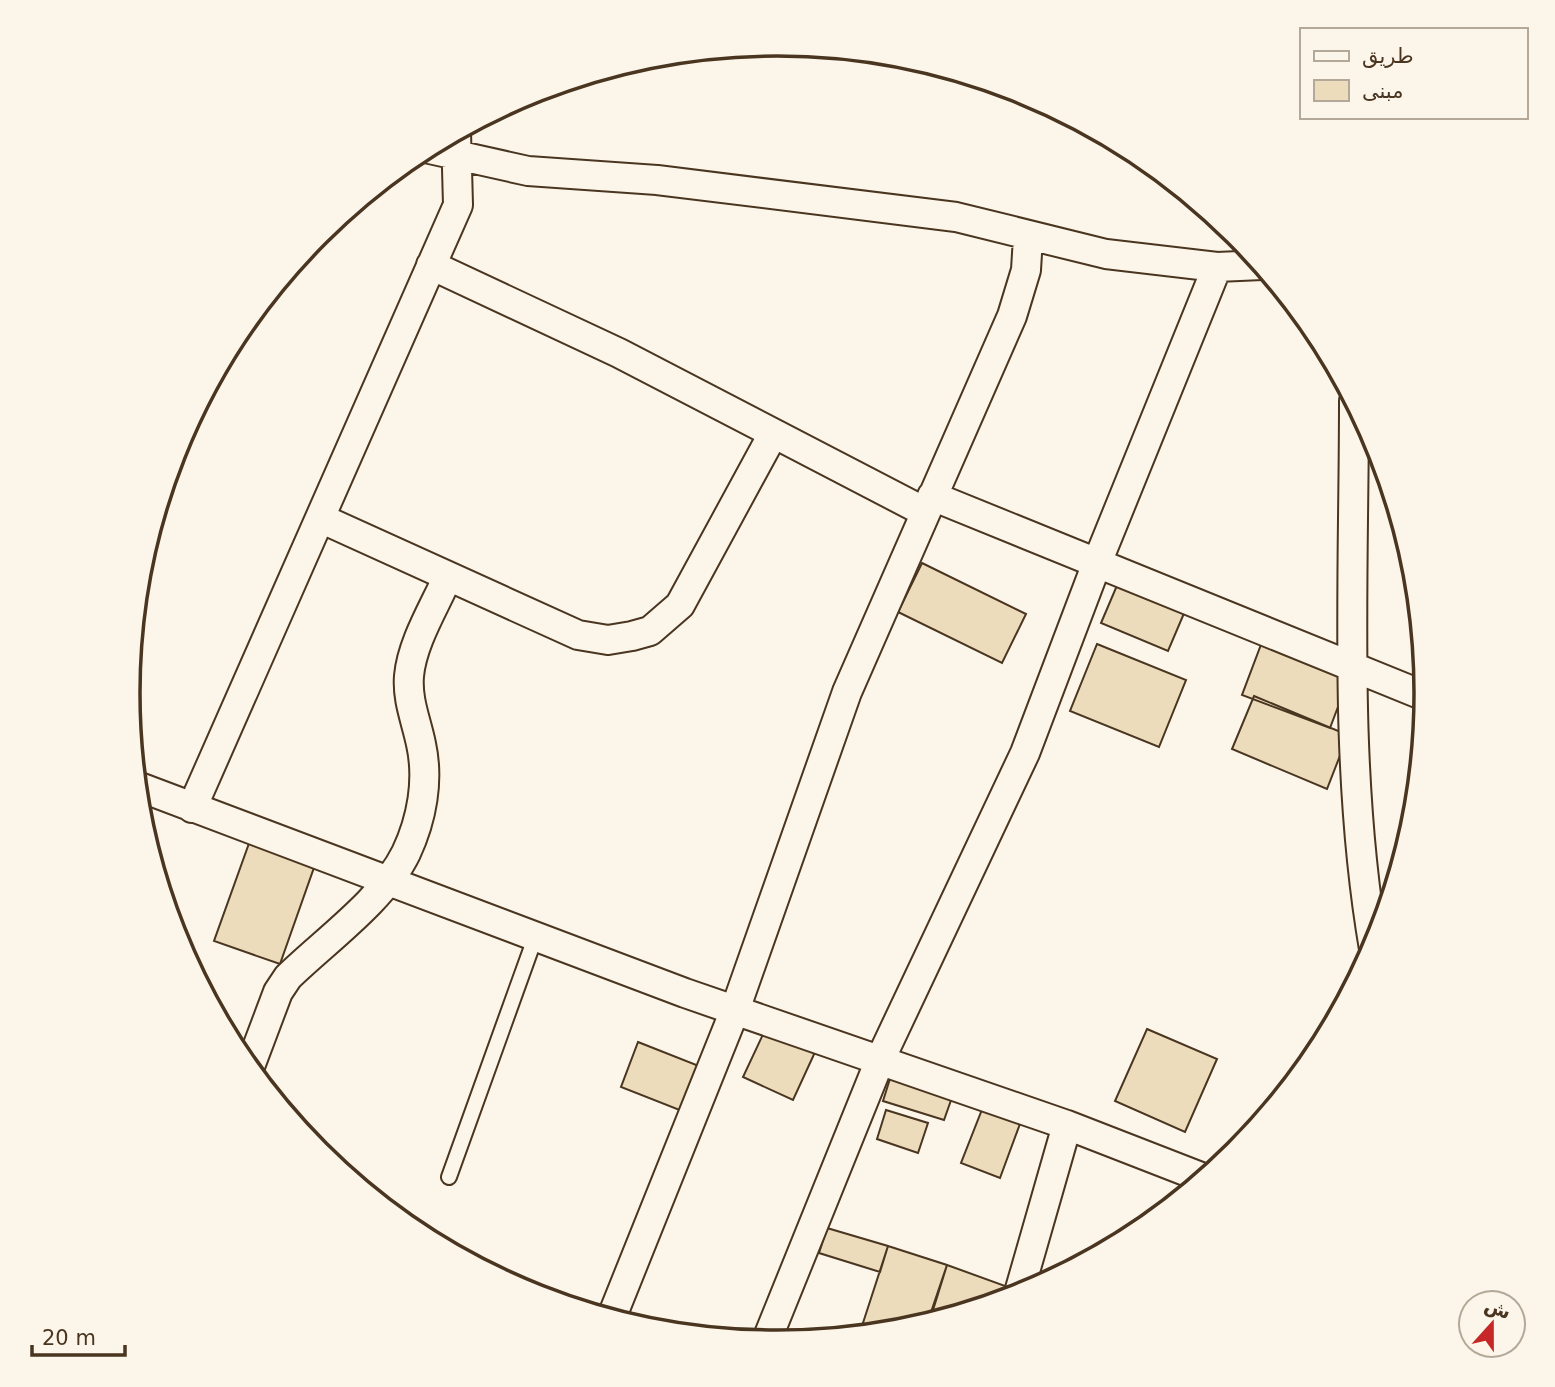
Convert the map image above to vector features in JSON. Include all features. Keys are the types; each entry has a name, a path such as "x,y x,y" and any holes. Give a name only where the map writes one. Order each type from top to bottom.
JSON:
{"street":[{"path":"192,808 458,205 457,144 528,172 657,180 940,215 1106,254 1217,267 1250,266"},
{"path":"615,1309 735,1010 847,692 1021,291 1026,270 1028,237"},
{"path":"431,265 619,353 773,434 928,504 1097,563 1415,692"},
{"path":"771,1331 880,1060 992,828 1025,752 1097,563 1217,267"},
{"path":"1354,423 1353,667 1357,774 1371,923"},
{"path":"320,518 578,635 608,640 650,631 680,605 773,434"},
{"path":"254,1057 278,992 288,977 388,882 405,853 418,821 426,782 422,745 409,699 409,674 418,645 448,576"},
{"path":"147,790 535,938 1067,1125 1196,1175"},
{"path":"1022,1281 1067,1125"}],"lane":[{"path":"449,1177 535,938"}],"building":[{"path":"922,563 1026,614 1002,663 898,612"},
{"path":"1121,576 1188,604 1168,651 1101,623"},
{"path":"1265,634 1353,667 1330,728 1242,695"},
{"path":"1097,644 1186,680 1159,747 1070,711"},
{"path":"1254,696 1348,735 1327,789 1232,749"},
{"path":"252,835 317,859 280,964 214,941"},
{"path":"766,1028 816,1050 793,1100 743,1077"},
{"path":"1147,1029 1217,1059 1185,1132 1115,1101"},
{"path":"638,1042 699,1066 682,1111 621,1087"},
{"path":"893,1069 955,1089 944,1120 883,1101"},
{"path":"983,1107 1021,1121 1000,1178 961,1163"},
{"path":"886,1110 928,1123 918,1153 877,1139"},
{"path":"827,1228 888,1246 880,1272 819,1253"},
{"path":"888,1246 947,1265 933,1311 862,1326"},
{"path":"947,1265 1008,1287 982,1297 931,1312"}]}
